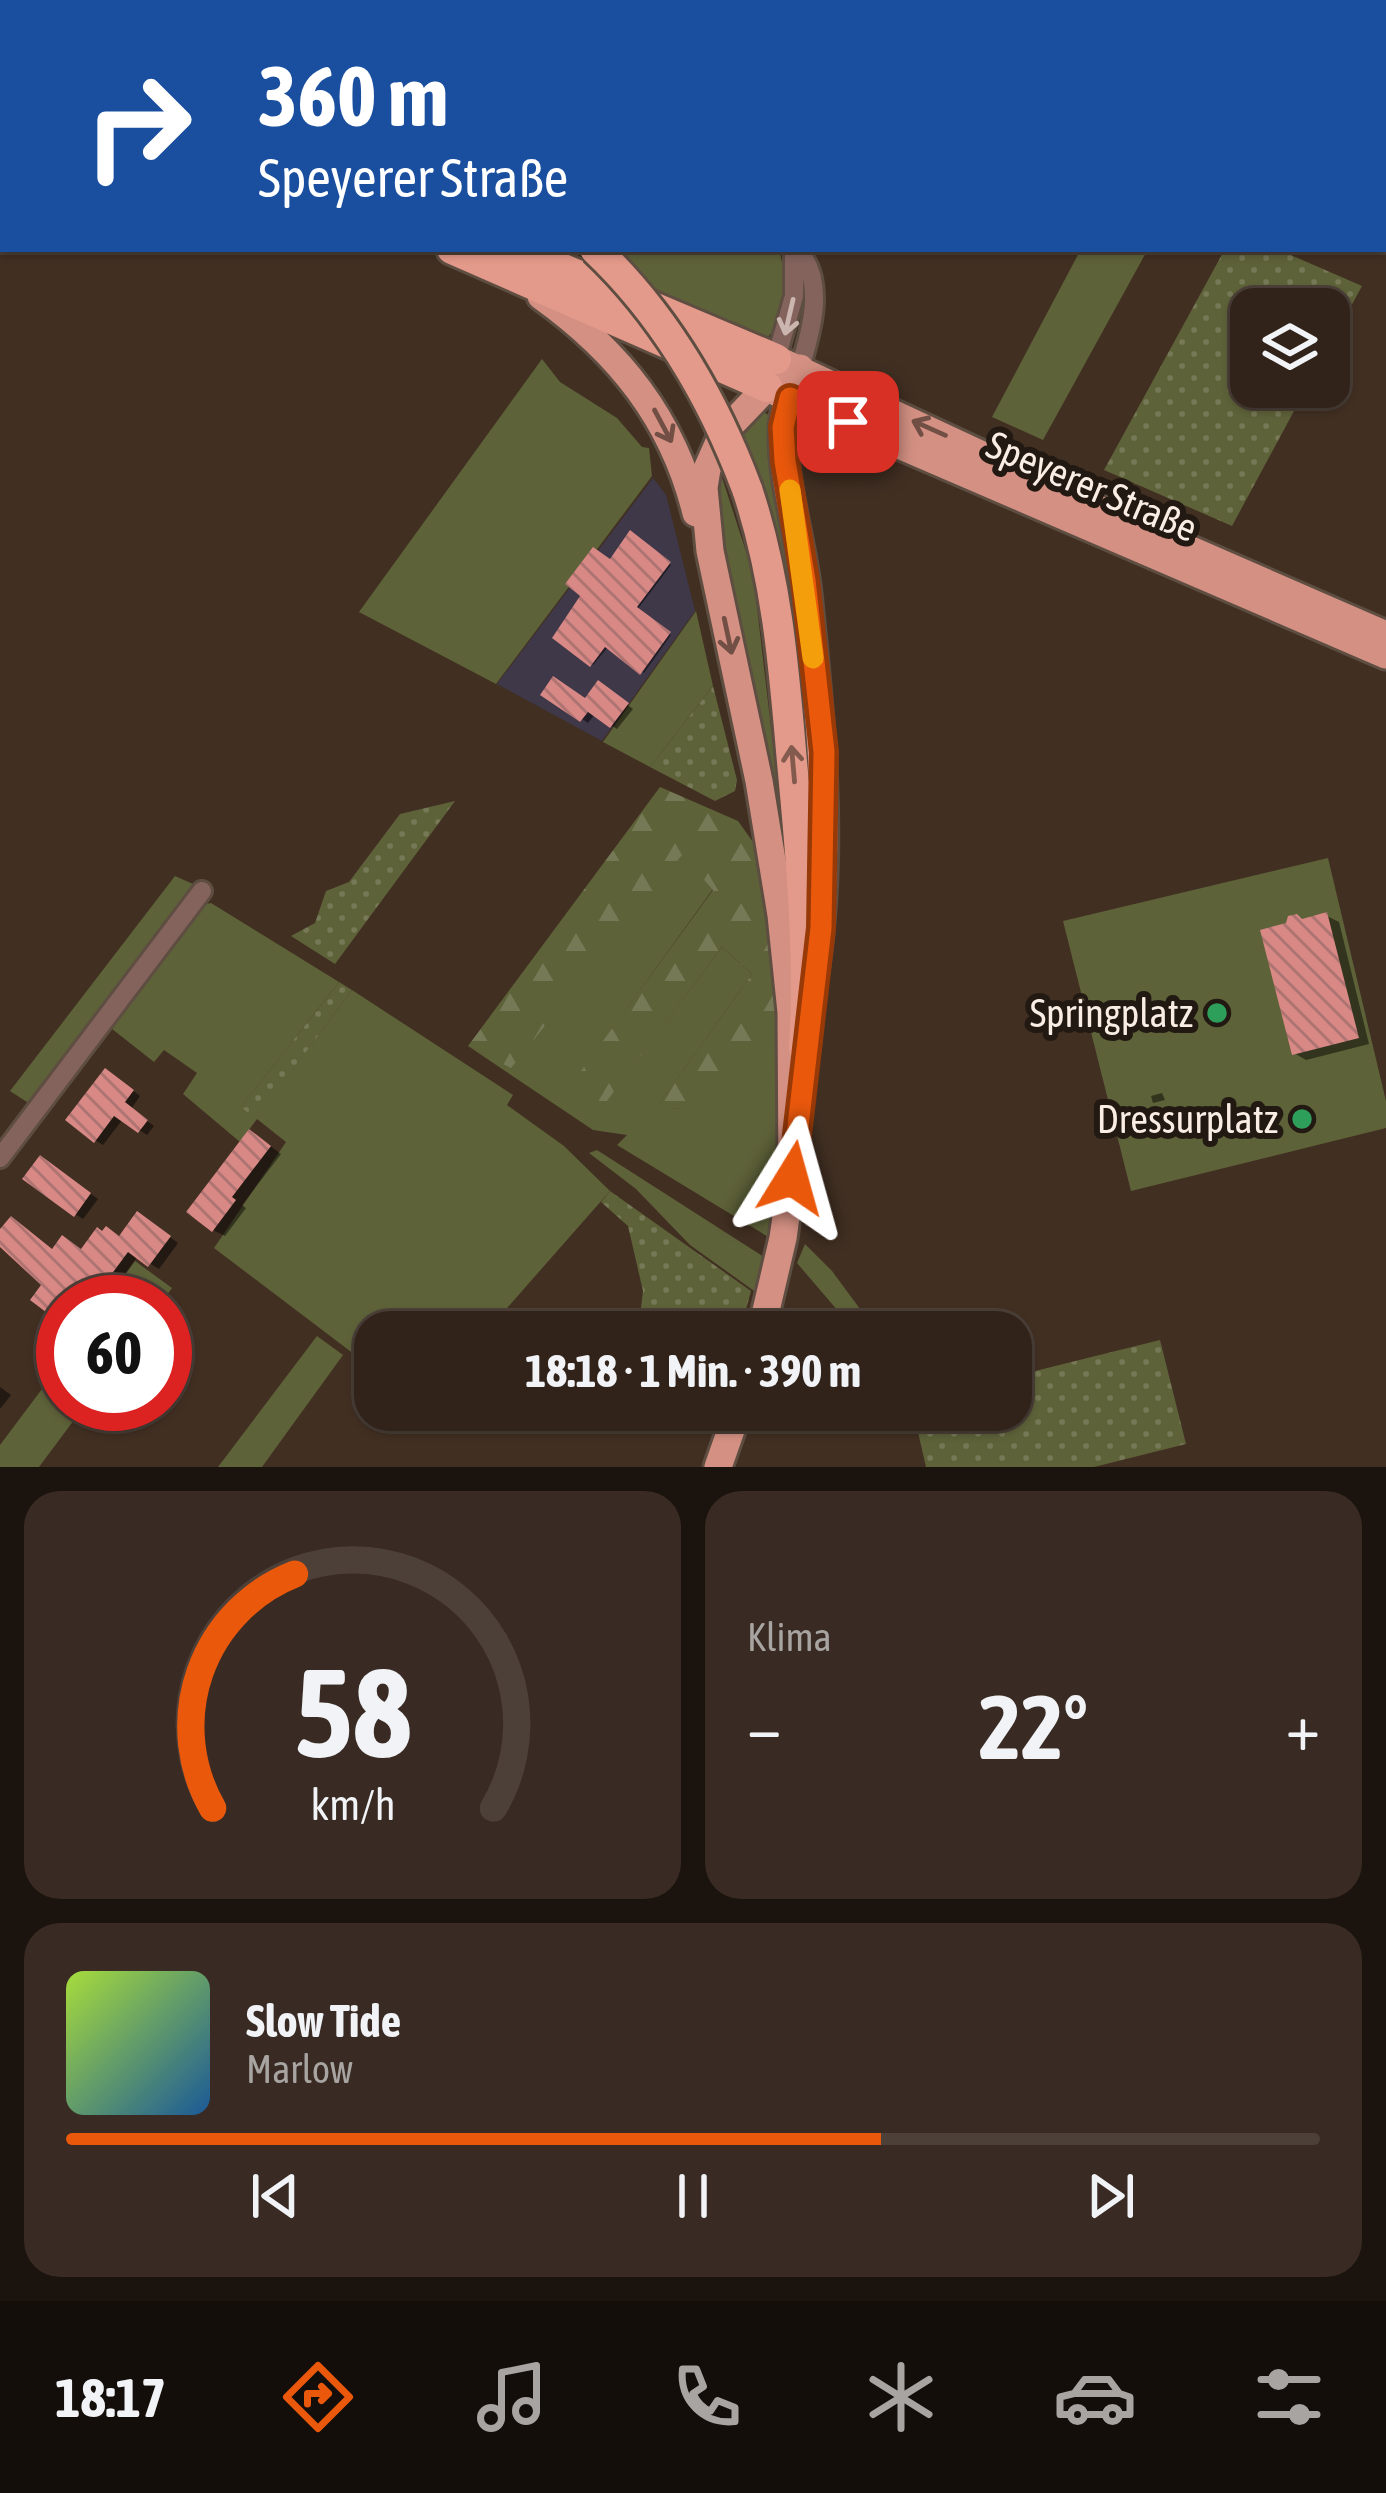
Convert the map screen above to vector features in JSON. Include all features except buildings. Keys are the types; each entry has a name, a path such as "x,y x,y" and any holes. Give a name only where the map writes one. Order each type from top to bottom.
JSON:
{"highway":[{"path":"467,252 515,262 783,378"},
{"path":"598,252 652,310 689,363 748,489 765,550 783,656 806,933 804,1048"}],"main road":[{"path":"515,262 628,371 658,414 675,448 710,551"},
{"path":"783,378 723,434 704,488 710,551 759,781 781,915 791,1012 792,1171"},
{"path":"766,1311 783,1238 821,928 824,752 805,580 785,461 783,378"},
{"name":"Speyerer Straße","path":"783,378 1386,635"},
{"name":"Speyerer Straße","path":"783,378 1386,656"},
{"path":"718,1467 731,1431"}],"street":[{"path":"783,378 795,252"},
{"path":"0,1158 202,891"}],"shaded area":[{"path":"653,478 666,495 695,611 602,741 497,684"}],"green space":[{"path":"618,252 780,252 782,309 766,339 661,296"},
{"path":"1079,252 1146,252 1043,440 992,417"},
{"path":"1223,252 1284,252 1362,286 1350,308 1350,288 1230,288 1230,408 1296,408 1232,526 1104,470"},
{"path":"542,359 560,382 617,418 642,447 649,448 652,476 496,684 359,612"},
{"path":"760,410 774,418 809,675 814,896 736,431"},
{"path":"718,465 753,573 791,899 714,514"},
{"path":"696,611 713,686 650,767 603,742"},
{"path":"713,686 737,780 735,791 715,801 650,767"},
{"path":"660,787 738,821 763,856 782,1018 714,1095 684,1109 656,1108 752,974 722,947 598,1113 565,1093 713,890 682,855 511,1068 468,1046"},
{"path":"455,801 335,964 291,936 315,923 326,891 349,882 400,814"},
{"path":"682,854 713,889 566,1093 598,1112 722,947 752,974 657,1107 684,1109 782,1018 783,1107 770,1238 617,1145 627,1135 593,1130 468,1046 511,1067"},
{"path":"1328,858 1386,1101 1386,1128 1131,1191 1063,921"},
{"path":"175,876 193,884 36,1098 27,1102 10,1091"},
{"path":"211,903 339,982 242,1106 256,1118 352,990 513,1095 507,1105 564,1146 610,1191 504,1311 354,1311 354,1354 214,1248 286,1142 257,1119 240,1142 183,1094 197,1073 164,1050 154,1062 107,1025 197,906"},
{"path":"339,982 352,990 256,1119 241,1107"},
{"path":"597,1150 764,1257 757,1293 690,1245 636,1189 589,1153"},
{"path":"610,1191 751,1291 746,1311 641,1311 643,1291 628,1226 601,1202"},
{"path":"805,1244 862,1311 838,1311 797,1263"},
{"path":"135,1261 154,1275 125,1275"},
{"path":"317,1336 343,1355 262,1467 218,1467"},
{"path":"1160,1340 1186,1444 1094,1467 926,1467 918,1431 1032,1431 1032,1372"},
{"path":"36,1397 36,1431 66,1431 39,1467 0,1467 0,1445"}],"slow traffic":[{"path":"790,490 813,658"}],"place":[{"name":"Springplatz","path":"1217,1013"},
{"name":"Dressurplatz","path":"1302,1119"}],"route":[{"path":"792,1178 821,928 824,752 783,427 790,398 848,422"}]}
